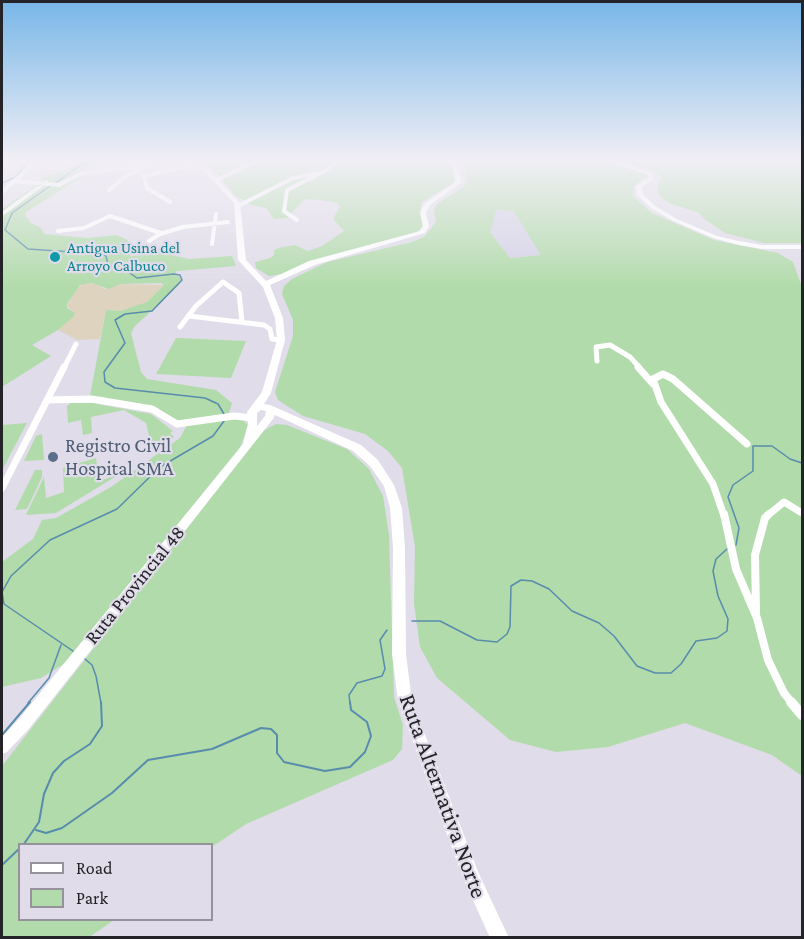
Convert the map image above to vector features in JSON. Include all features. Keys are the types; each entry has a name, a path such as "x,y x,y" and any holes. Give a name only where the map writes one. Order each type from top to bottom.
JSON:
{"main road":[{"path":"235,203 238,206 233,221 242,260 258,278 272,285 290,273 312,263 423,232 426,226 423,213 429,203"},
{"path":"648,203 675,220 715,237 739,243 802,247"},
{"name":"Ruta Provincial 48","path":"2,757 23,725 269,414 269,399 283,340 272,285"},
{"name":"Ruta Provincial 48","path":"245,446 254,414 266,393 283,340"},
{"path":"254,414 269,414"},
{"name":"Ruta Alternativa Norte","path":"269,414 291,420 357,448 377,467 391,490 396,508 400,553 399,654 405,701 472,878 500,938"},
{"name":"Ruta Provincial 48","path":"2,747 23,725"}],"street":[{"path":"2,214 20,203"},
{"path":"238,206 244,203"},
{"path":"285,203 284,211 297,220"},
{"path":"212,244 216,214"},
{"path":"58,231 84,228 111,216 161,233"},
{"path":"149,241 161,233 185,226 233,221"},
{"path":"180,327 224,282 239,294 244,322"},
{"path":"189,316 266,325 272,339 283,340"},
{"path":"2,488 76,344"},
{"path":"597,361 596,347 610,345 630,357 654,387 713,484 722,507 736,569 757,618 768,660 784,693 802,715"},
{"path":"654,387 653,379 658,374 672,379 747,444"},
{"path":"47,400 94,399 153,409 177,424 254,414"},
{"path":"757,618 755,555 765,518 784,502 802,513"}],"shaded area":[{"path":"497,209 514,212 542,255 510,258 490,232"},
{"path":"94,283 105,289 120,284 164,285 147,302 120,311 106,310 100,339 77,340 58,330 75,314 67,306 76,289 83,284"}],"green space":[{"path":"11,203 41,203 25,215 31,223 41,228 44,234 88,238 116,235 128,240 124,252 132,256 163,253 189,259 232,256 236,266 177,271 175,274 182,278 178,286 135,326 131,333 141,372 147,379 216,390 232,403 229,413 181,421 174,420 156,407 90,396 106,310 120,311 147,302 164,285 161,283 120,284 109,289 92,283 80,285 67,304 67,308 75,313 74,316 58,330 32,345 51,356 2,387 2,209"},
{"path":"248,203 301,203 287,218 274,219 266,208"},
{"path":"337,203 422,203 420,209 423,226 416,233 316,260 290,273 269,276 256,268 255,262 270,258 274,255 274,250 295,245 308,251 322,246 344,231 333,219 340,206"},
{"path":"641,203 652,213 714,240 778,253 793,262 802,287 802,776 772,755 685,723 608,747 556,752 510,740 437,678 420,647 414,604 415,547 402,468 388,451 365,434 303,416 278,400 275,392 293,336 293,320 282,294 284,286 292,279 327,262 412,242 424,237 436,222 434,210 437,204","holes":["497,209 514,212 541,255 510,258 490,232"]},
{"path":"669,203 802,203 802,243 764,243 725,233 699,213"},
{"path":"176,338 246,341 231,378 156,374"},
{"path":"71,403 92,403 151,414 173,431 170,433 174,437 159,448 152,448 146,423 124,410 91,417 92,433 83,435 81,420 68,423 67,406"},
{"path":"233,418 242,419 248,425 240,448 64,664 41,678 2,687 2,562 33,539 42,520 56,518 111,487 180,438 187,425"},
{"path":"27,423 11,453 2,471 2,425"},
{"path":"276,424 287,425 347,449 369,469 383,496 389,535 394,697 403,725 402,749 393,760 246,824 213,846 213,843 18,843 18,921 113,921 88,938 2,937 2,766 263,431"},
{"path":"42,434 44,460 24,461 36,436"},
{"path":"96,458 99,481 117,475 116,469 123,467 123,472 56,513 26,515 44,477 46,498 64,492 63,468"},
{"path":"35,470 42,470 42,477 27,509 15,510"}],"waterway":[{"path":"26,203 12,213 5,230 28,249 102,254 106,256 108,265 113,267"},
{"path":"127,271 137,278 174,274 180,275 182,280 152,311 125,314 115,320 125,343 104,372 105,382 115,388 205,398 218,404 224,414"},
{"path":"73,651 4,604 2,592 11,576 50,540 117,509 160,467 213,436 224,421"},
{"path":"736,545 739,528 728,497 733,485 753,471 753,446 772,446 790,459 802,463"},
{"path":"412,621 440,621 477,640 497,642 507,634 510,627 511,586 521,580 532,581 549,589 572,611 599,623 614,636 637,666 655,673 671,673 681,664 696,641 717,638 727,631 728,619 718,596 713,571 716,559 727,549"},
{"path":"350,703 349,695 357,683 382,676 385,669 380,640 387,630"},
{"path":"28,703 49,678 61,645"},
{"path":"85,659 92,665 101,703"},
{"path":"2,735 30,702"},
{"path":"25,843 39,822 44,794 53,773 64,761 90,744 102,726 101,702"},
{"path":"36,830 46,833 62,828 112,793 148,760 212,749 261,728 271,729 277,735 277,753 284,762 325,771 350,767 365,752 371,736 367,722 351,710 350,702"},
{"path":"2,865 18,850"}],"place":[{"name":"Antigua Usina del Arroyo Calbuco","path":"55,257"},
{"name":"Registro Civil Hospital SMA","path":"53,457"}]}
